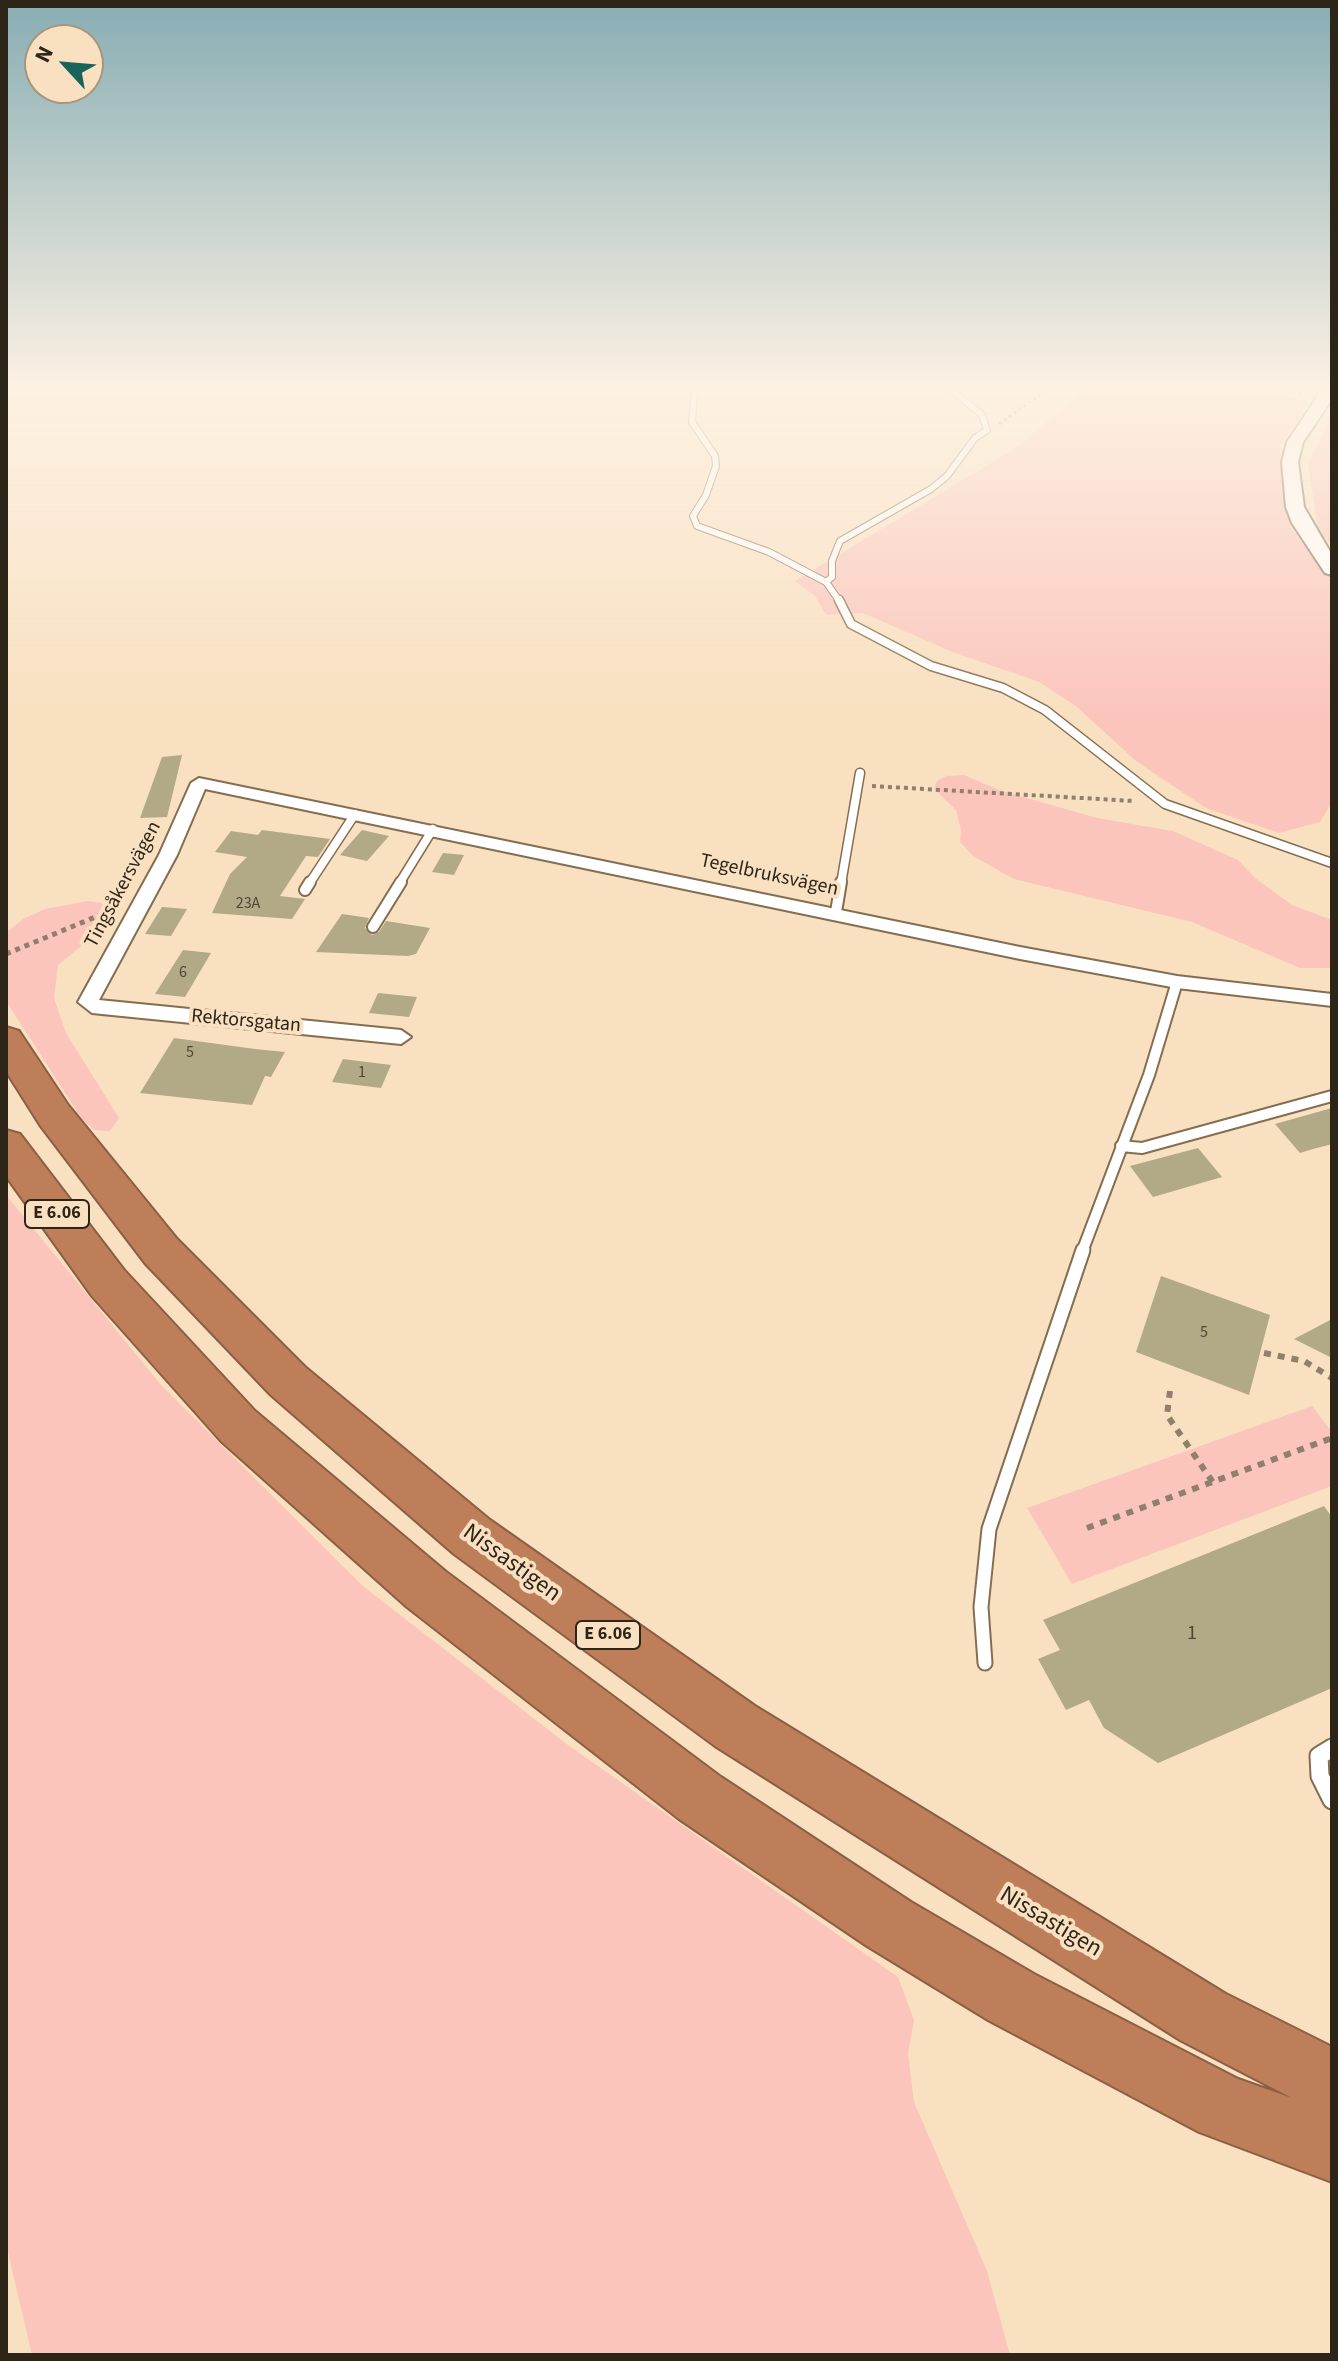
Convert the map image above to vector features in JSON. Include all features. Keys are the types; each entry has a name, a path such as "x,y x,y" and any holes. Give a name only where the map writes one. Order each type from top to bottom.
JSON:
{"highway":[{"name":"Nissastigen","path":"6,1040 54,1115 161,1251 288,1381 472,1537 735,1726 1203,2017 1332,2083"},
{"name":"E 6.06","path":"6,1145 108,1283 238,1426 426,1589 700,1798 889,1924 1011,1997 1223,2108 1332,2147"}],"street":[{"path":"1296,495 1301,523 1332,569"},
{"name":"Tegelbruksvägen","path":"199,783 836,912 1020,953 1177,982 1332,1000"},
{"name":"Tingsåkersvägen","path":"92,1006 88,1002 168,855 199,783"},
{"name":"Rektorsgatan","path":"92,1006 401,1037"}],"lane":[{"path":"706,495 693,516 697,526 769,552 826,582 834,589 851,624 931,666 1003,688 1045,710 1162,802 1332,863"},
{"path":"826,582 832,577 835,549 840,541 920,495"},
{"path":"836,912 860,773"},
{"path":"305,890 355,814"},
{"path":"373,927 433,829"},
{"path":"985,1663 981,1607 989,1529 1023,1422 1149,1075 1177,982"},
{"path":"1121,1146 1142,1148 1332,1096"},
{"path":"1332,1748 1319,1756 1320,1776 1332,1800"}],"path":[{"path":"858,785 1162,802"},
{"path":"6,954 125,904 141,902"},
{"path":"1264,1353 1304,1361 1332,1378"},
{"path":"1170,1391 1167,1415 1214,1484"},
{"path":"1087,1528 1214,1484 1332,1438"}],"shaded area":[{"path":"937,495 1285,495 1290,526 1332,581 1331,804 1320,822 1279,833 1206,808 1136,761 1076,706 1039,682 950,651 863,613 826,615 815,596 795,581"},
{"path":"1313,495 1332,495 1332,546 1318,528"},
{"path":"964,775 999,790 1097,818 1173,831 1238,860 1255,878 1292,905 1332,920 1332,968 1300,968 1192,922 1014,879 973,856 960,842 961,830 956,810 934,789 937,781 946,776"},
{"path":"88,901 101,903 112,914 107,925 58,965 54,998 66,1033 119,1118 110,1131 95,1130 82,1119 6,1001 6,933 23,919 45,909"},
{"path":"6,1195 161,1385 364,1587 568,1745 898,1977 914,2020 908,2053 914,2102 987,2271 1010,2355 32,2355 6,2244"},
{"path":"1312,1406 1332,1432 1332,1486 1072,1584 1027,1508"}],"building":[{"path":"182,755 167,817 140,818 162,757"},
{"path":"262,830 330,839 318,857 306,856 280,896 305,899 292,919 212,913 230,874 247,857 215,852 231,831 258,835"},
{"path":"362,830 389,836 367,861 340,855"},
{"path":"443,853 464,855 454,875 432,872"},
{"path":"162,907 187,909 171,936 145,934"},
{"path":"342,914 369,918 365,928 372,935 379,932 386,921 430,928 416,954 408,956 316,952"},
{"path":"183,950 211,953 185,997 155,994"},
{"path":"378,993 417,997 409,1017 369,1013"},
{"path":"174,1038 285,1052 271,1077 265,1076 252,1105 140,1093"},
{"path":"343,1059 391,1065 381,1088 332,1082"},
{"path":"1332,1108 1332,1144 1300,1153 1275,1124"},
{"path":"1198,1148 1222,1177 1153,1197 1130,1166"},
{"path":"1161,1276 1270,1315 1249,1395 1136,1352"},
{"path":"1332,1319 1332,1358 1294,1339 1315,1328"},
{"path":"1324,1506 1332,1517 1332,1688 1158,1763 1104,1728 1089,1700 1066,1710 1038,1659 1060,1650 1043,1620"}]}
